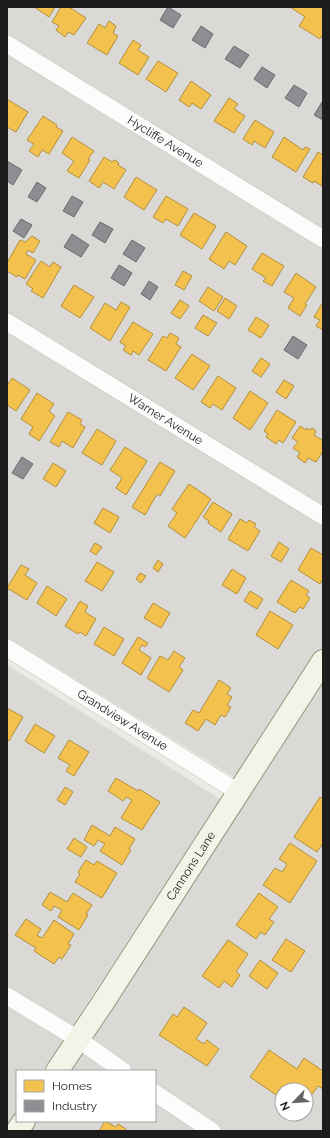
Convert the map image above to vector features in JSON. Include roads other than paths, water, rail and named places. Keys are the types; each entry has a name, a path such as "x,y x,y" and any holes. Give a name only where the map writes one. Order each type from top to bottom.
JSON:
{"main road":[{"name":"Cannons Lane","path":"58,1070 323,660"},
{"path":"17,1131 23,1122"}],"street":[{"name":"Hycliffe Avenue","path":"7,44 323,239"},
{"name":"Warner Avenue","path":"7,322 323,516"},
{"name":"Grandview Avenue","path":"7,648 238,792"},
{"path":"7,996 78,1039 122,1070"},
{"path":"156,1094 212,1131"}]}
